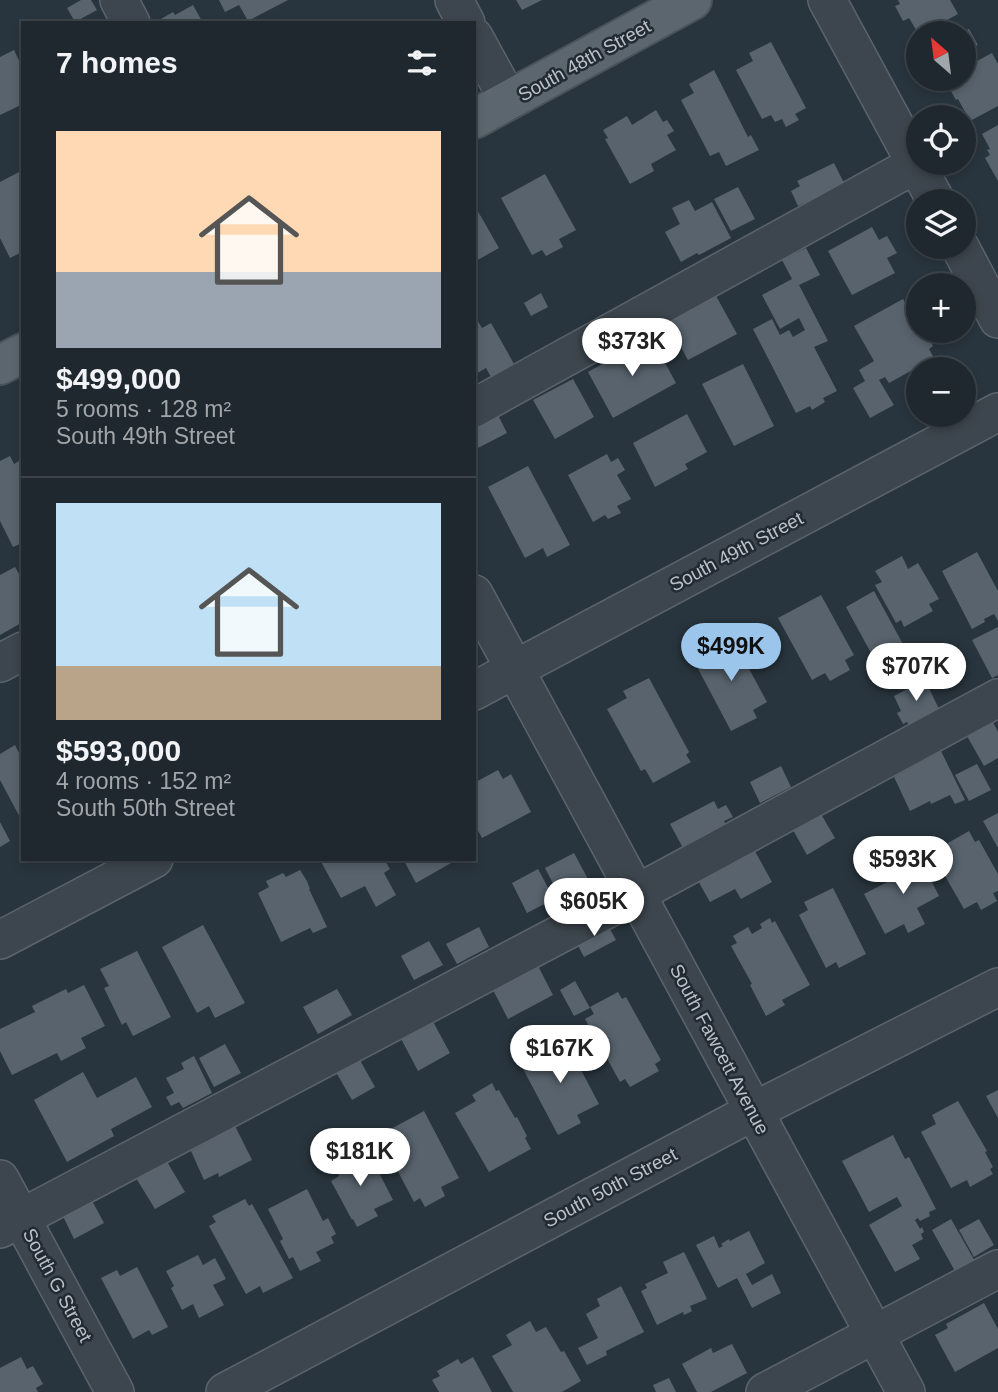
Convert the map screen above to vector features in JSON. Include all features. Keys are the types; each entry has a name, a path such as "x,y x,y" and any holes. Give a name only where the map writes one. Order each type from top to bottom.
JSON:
{"main road":[{"name":"South 48th Street","path":"476,118 692,0"},
{"path":"0,365 21,354"}],"street":[{"path":"119,0 130,21"},
{"path":"454,0 465,21"},
{"path":"827,0 906,146"},
{"path":"476,41 509,101"},
{"path":"476,407 906,170"},
{"path":"966,259 998,319"},
{"name":"South 49th Street","path":"476,690 998,412"},
{"name":"South Fawcett Avenue","path":"476,598 906,1392"},
{"path":"0,663 21,652"},
{"path":"11,1224 636,894 998,698"},
{"path":"0,940 150,861"},
{"name":"South 50th Street","path":"225,1392 754,1111 998,987"},
{"name":"South G Street","path":"0,1179 11,1224 115,1392"},
{"path":"765,1392 998,1269"}],"building":[{"path":"81,0 91,0 97,10 74,21 67,8"},
{"path":"219,0 288,0 248,21 239,5 225,12"},
{"path":"516,0 542,0 522,10"},
{"path":"898,0 950,0 958,14 945,21 911,21 909,18 903,21 895,6 900,4"},
{"path":"193,5 202,21 157,21 173,12 175,15"},
{"path":"771,42 806,108 795,114 799,120 786,127 782,119 775,122 771,115 762,119 736,70 753,61 749,53"},
{"path":"14,50 21,65 21,105 0,115 0,57"},
{"path":"992,53 998,64 998,106 976,118 976,105 961,105 951,91 976,91 976,62"},
{"path":"714,70 748,137 751,135 759,150 726,166 719,152 710,156 681,100 694,93 689,84"},
{"path":"656,110 663,122 667,120 674,131 667,135 676,150 651,164 654,171 630,184 605,139 608,138 603,130 627,116 632,125"},
{"path":"998,125 998,181 985,158 990,155 987,150 990,149 982,134"},
{"path":"834,163 846,187 811,205 808,201 798,206 791,191 800,186 797,181"},
{"path":"21,171 21,255 20,253 10,258 0,238 0,182"},
{"path":"545,174 576,230 559,239 563,247 546,256 542,250 532,255 501,198"},
{"path":"738,187 755,219 731,231 714,199"},
{"path":"689,200 695,211 712,202 731,238 681,262 665,232 680,224 672,208"},
{"path":"476,208 499,248 476,261"},
{"path":"872,227 879,240 887,236 897,253 887,258 895,273 852,295 828,251"},
{"path":"806,248 820,275 799,285 828,341 814,347 837,391 823,398 825,402 812,410 810,406 796,413 753,329 772,319 780,335 789,330 793,337 805,330 799,318 780,329 762,295 792,279 782,260"},
{"path":"541,293 548,307 531,316 524,303"},
{"path":"715,294 737,334 688,360 666,320"},
{"path":"903,299 906,304 906,343 931,343 933,346 929,349 933,357 906,357 906,374 889,383 885,377 879,380 894,405 870,418 853,388 865,381 859,370 874,361 854,326"},
{"path":"476,318 482,328 491,323 514,364 491,377 486,368 476,374"},
{"path":"651,337 676,383 613,418 588,372"},
{"path":"743,364 774,426 734,446 702,384"},
{"path":"573,379 594,417 555,439 533,400"},
{"path":"495,409 507,433 476,449 476,420"},
{"path":"687,414 707,452 685,464 688,469 655,487 633,443"},
{"path":"607,454 611,462 618,458 625,470 617,475 631,499 617,506 621,513 608,519 605,515 593,522 568,475"},
{"path":"10,456 14,464 19,461 21,465 21,546 20,544 13,547 0,521 0,461"},
{"path":"528,466 570,545 547,557 543,548 525,558 488,487"},
{"path":"977,552 998,591 998,621 994,614 972,629 942,571"},
{"path":"902,556 908,569 918,563 939,599 929,604 933,611 904,627 901,620 896,623 875,585 882,582 875,571"},
{"path":"15,567 21,578 21,623 0,635 0,575"},
{"path":"874,591 916,668 901,676 897,669 884,677 846,607"},
{"path":"821,595 854,655 845,660 850,670 830,681 825,673 812,680 778,618"},
{"path":"998,627 998,675 992,678 972,640"},
{"path":"722,638 725,646 734,641 767,702 753,710 757,718 731,731 695,663 703,658 699,651"},
{"path":"649,678 689,752 686,755 691,762 653,783 645,769 641,771 607,709 627,698 623,691"},
{"path":"925,680 939,709 909,725 907,722 903,724 897,713 901,711 894,696"},
{"path":"993,722 998,732 998,758 984,766 967,736"},
{"path":"15,745 19,753 21,752 21,819 0,780 0,754"},
{"path":"941,751 965,800 955,804 950,795 910,811 894,777"},
{"path":"977,764 991,790 969,801 955,775"},
{"path":"781,766 791,787 760,803 750,782"},
{"path":"498,770 503,779 511,774 531,812 482,838 476,827 476,782"},
{"path":"714,801 718,809 726,805 733,817 724,821 726,825 683,848 670,824"},
{"path":"998,813 998,848 983,821"},
{"path":"821,814 835,838 807,855 793,830"},
{"path":"0,822 10,841 0,847"},
{"path":"969,831 975,842 979,840 998,874 998,891 993,893 997,901 981,910 977,902 964,909 937,862 947,857 941,847"},
{"path":"751,844 772,882 741,899 735,889 710,902 693,872"},
{"path":"574,853 589,881 560,897 545,868"},
{"path":"918,854 939,896 917,908 925,924 908,933 904,924 885,934 864,894 895,878 890,868"},
{"path":"321,861 385,861 390,869 384,873 396,895 376,907 365,886 341,898"},
{"path":"404,861 450,861 451,863 416,883"},
{"path":"538,869 554,899 527,913 512,883"},
{"path":"300,870 327,927 313,933 310,928 281,942 258,893 269,887 266,881 283,873 286,877"},
{"path":"833,888 866,954 839,968 836,962 826,968 799,915 808,910 804,902"},
{"path":"770,918 772,923 775,921 810,985 782,1000 785,1005 766,1016 731,946 737,943 733,936 748,927 752,934 762,928 760,924"},
{"path":"605,920 616,940 584,957 573,936"},
{"path":"203,925 245,1003 215,1018 209,1006 197,1013 162,947"},
{"path":"479,927 489,947 457,964 446,944"},
{"path":"429,941 443,965 414,980 401,956"},
{"path":"137,951 171,1017 133,1036 126,1022 122,1025 104,988 109,986 100,969"},
{"path":"536,962 553,995 508,1019 491,986"},
{"path":"575,981 590,1008 574,1016 560,990"},
{"path":"84,985 105,1026 81,1038 86,1048 61,1061 57,1053 12,1075 0,1051 0,1029 35,1012 32,1006 66,989 68,993"},
{"path":"337,989 352,1015 318,1034 303,1007"},
{"path":"618,992 622,999 626,997 661,1060 655,1064 659,1071 630,1087 625,1079 620,1082 585,1019 594,1014 590,1007"},
{"path":"430,1016 450,1053 418,1071 398,1033"},
{"path":"563,1036 599,1104 577,1115 581,1123 558,1135 522,1067 539,1058 535,1051"},
{"path":"225,1044 241,1073 214,1087 199,1058"},
{"path":"356,1053 375,1087 352,1100 333,1067"},
{"path":"194,1056 212,1093 183,1108 179,1102 171,1106 166,1097 174,1093 166,1078 184,1069 181,1063"},
{"path":"83,1072 97,1098 136,1077 152,1107 111,1129 114,1136 67,1162 34,1100"},
{"path":"492,1083 515,1118 517,1117 531,1149 489,1172 455,1113 476,1101 472,1095"},
{"path":"998,1090 998,1118 986,1096"},
{"path":"958,1101 987,1151 985,1152 993,1167 990,1169 993,1174 970,1187 967,1180 951,1188 921,1132 936,1124 932,1115"},
{"path":"424,1111 459,1178 441,1187 445,1196 425,1207 420,1198 414,1202 383,1143 393,1137 389,1130"},
{"path":"234,1124 252,1160 219,1177 218,1173 204,1180 191,1151 202,1145 200,1141"},
{"path":"893,1135 905,1159 909,1157 936,1209 929,1212 930,1216 920,1221 918,1218 915,1220 924,1232 921,1234 923,1239 912,1245 920,1259 895,1272 869,1225 902,1206 897,1197 869,1212 842,1161"},
{"path":"359,1151 365,1163 372,1159 393,1200 374,1209 378,1216 357,1227 331,1181 339,1176 333,1165"},
{"path":"166,1160 185,1192 155,1209 136,1178"},
{"path":"307,1189 323,1221 328,1218 336,1234 331,1237 334,1243 316,1252 321,1261 300,1271 293,1257 289,1259 280,1241 283,1239 268,1209"},
{"path":"89,1195 104,1223 74,1239 60,1210"},
{"path":"245,1199 249,1206 252,1204 293,1278 263,1293 260,1286 246,1294 209,1226 216,1222 212,1216"},
{"path":"951,1219 976,1263 956,1273 932,1230"},
{"path":"979,1219 994,1245 974,1257 959,1230"},
{"path":"749,1231 765,1263 746,1274 752,1285 772,1274 781,1293 752,1308 737,1278 718,1288 696,1245 714,1236 719,1248 729,1239 730,1241"},
{"path":"684,1252 707,1299 690,1306 692,1311 684,1315 683,1312 657,1325 641,1291 647,1288 645,1284 668,1273 663,1262"},
{"path":"198,1255 203,1265 215,1258 226,1279 213,1285 224,1305 199,1318 193,1304 182,1310 166,1271"},
{"path":"137,1267 168,1327 152,1335 149,1330 133,1339 101,1278 117,1270 120,1276"},
{"path":"621,1286 644,1332 606,1351 607,1355 587,1365 578,1348 598,1338 586,1314 600,1306 597,1299"},
{"path":"984,1303 998,1329 998,1348 955,1372 935,1335 948,1328 946,1324"},
{"path":"530,1321 536,1332 546,1327 581,1381 562,1392 513,1392 492,1356 512,1345 506,1335"},
{"path":"732,1344 747,1373 711,1392 697,1392 682,1364 711,1348 713,1353"},
{"path":"21,1357 27,1369 33,1366 43,1384 36,1388 38,1392 0,1392 0,1368"},
{"path":"473,1357 492,1392 439,1392 432,1380 440,1376 437,1371 458,1359 461,1364"},
{"path":"669,1378 676,1392 656,1392 653,1385"}]}
